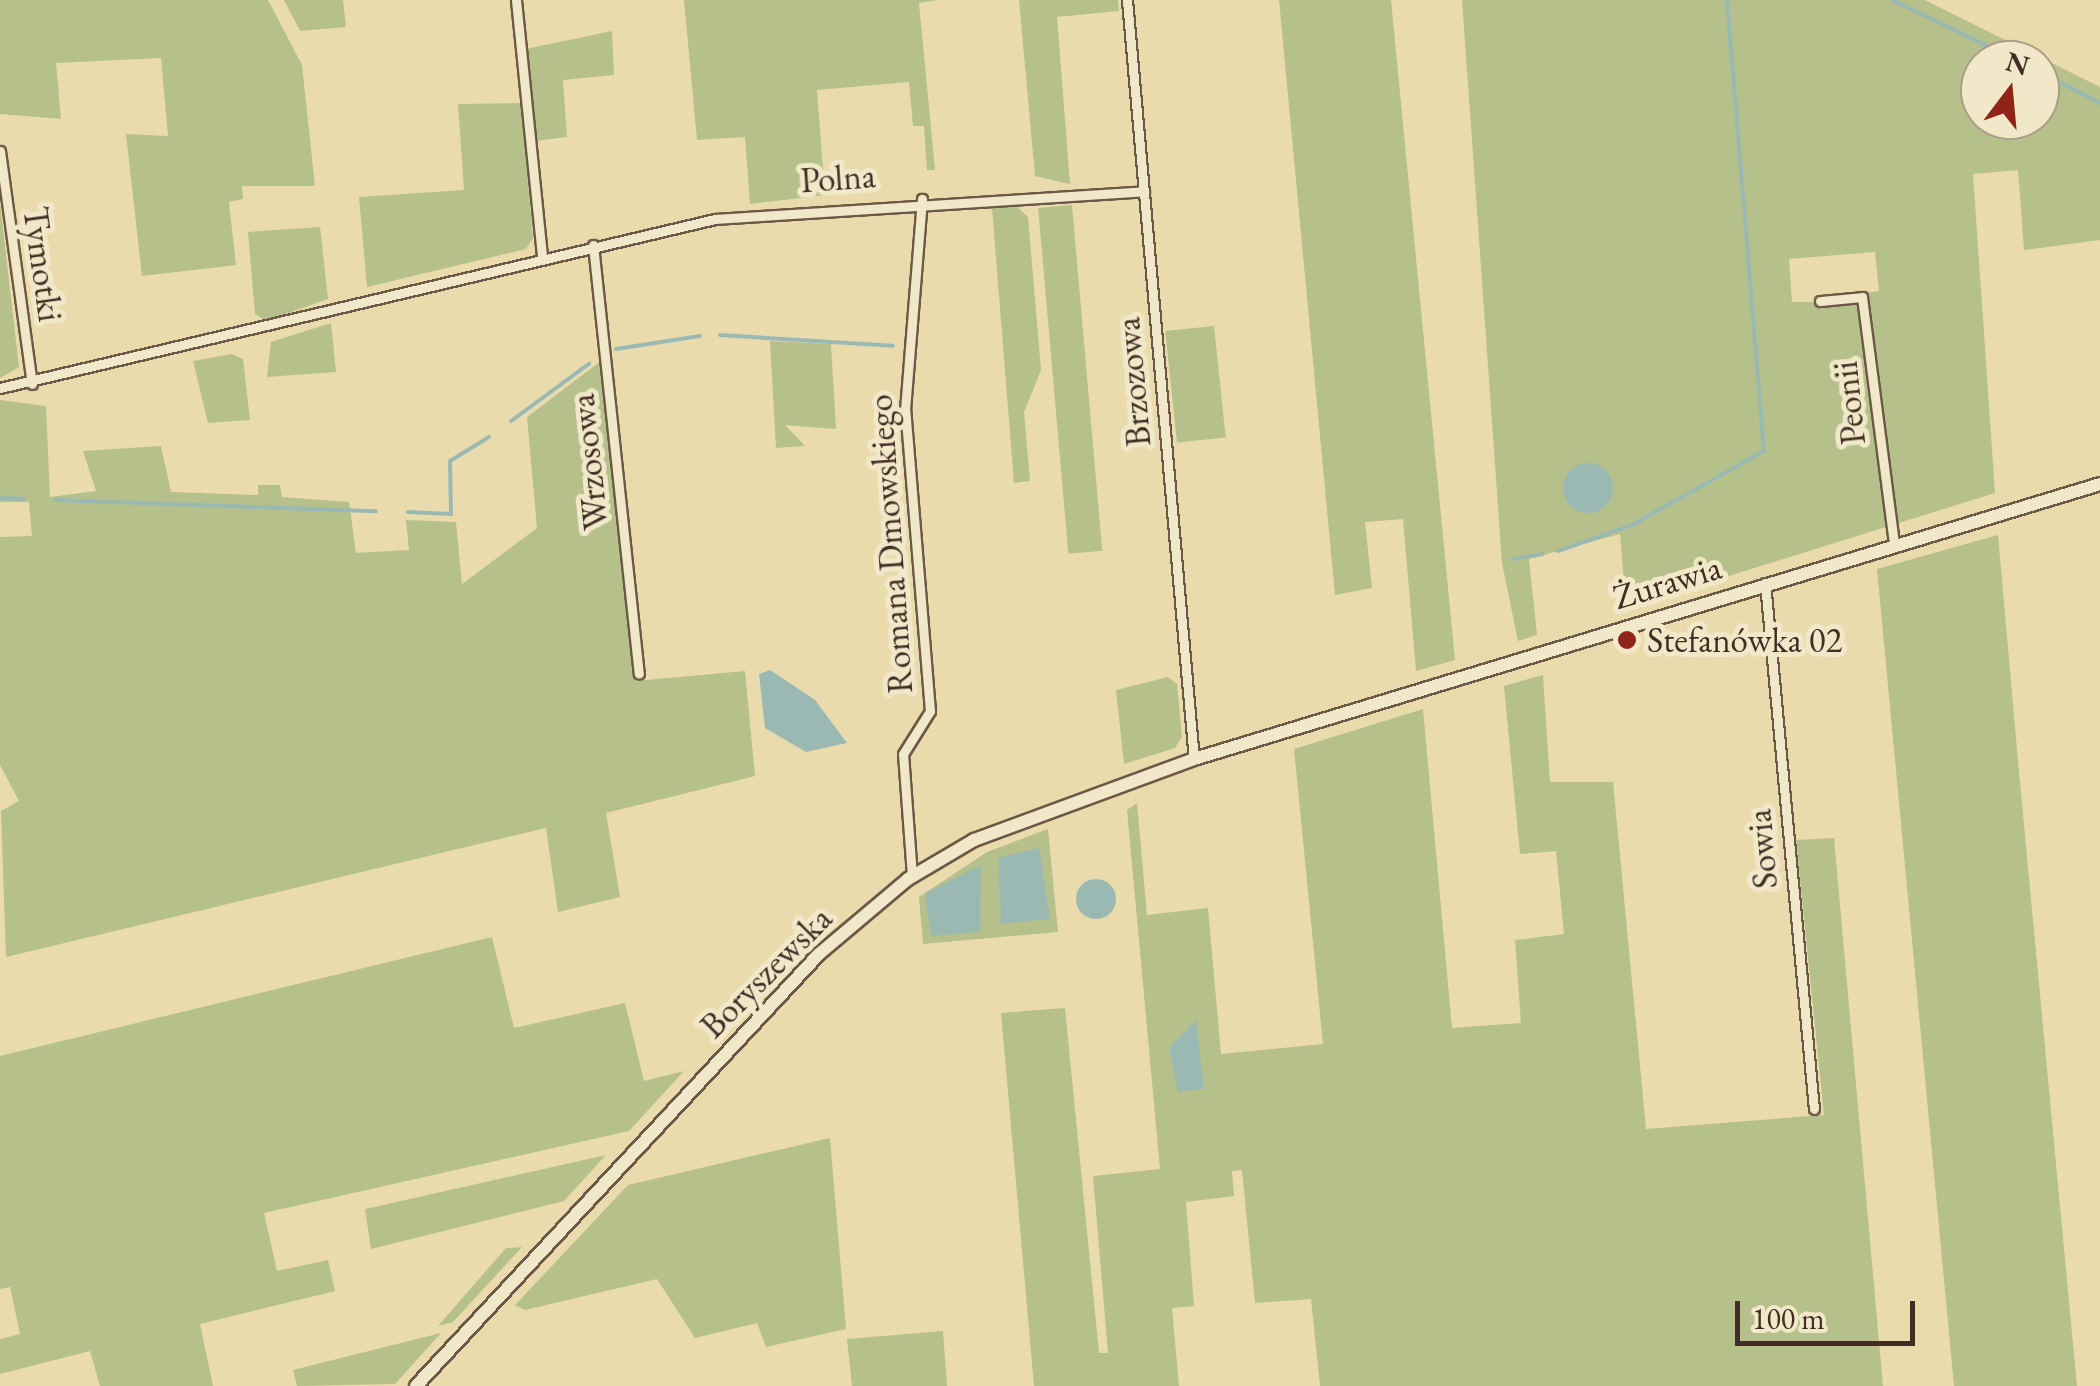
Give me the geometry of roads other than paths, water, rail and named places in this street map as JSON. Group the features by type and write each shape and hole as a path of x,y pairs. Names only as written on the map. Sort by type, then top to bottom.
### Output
{"main road":[{"name":"Żurawia","path":"1254,741 2100,484"},
{"name":"Boryszewska","path":"416,1386 801,972 912,876 1042,809 1254,741"}],"street":[{"path":"516,0 542,258"},
{"name":"Brzozowa","path":"1127,0 1194,759"},
{"name":"Tymotki","path":"0,151 32,384"},
{"name":"Polna","path":"0,388 32,384 593,244 801,207 1144,191"},
{"name":"Romana Dmowskiego","path":"912,876 903,754 930,711 905,410 922,200"},
{"name":"Wrzosowa","path":"593,244 639,674"},
{"name":"Peonii","path":"1820,301 1862,298 1894,544"},
{"name":"Sowia","path":"1765,583 1814,1109"}],"water":[{"path":"1588,463 1606,470 1613,488 1606,506 1588,513 1570,506 1563,488 1570,470"},
{"path":"770,670 815,700 847,743 806,752 765,728 759,674"},
{"path":"1039,848 1050,919 1001,924 998,858"},
{"path":"981,865 980,932 931,936 925,893"},
{"path":"1096,879 1110,885 1116,899 1110,913 1096,919 1082,913 1076,899 1082,885"},
{"path":"1196,1020 1204,1089 1178,1092 1169,1048"}],"waterway":[{"path":"1558,551 1632,525 1764,451 1727,0"},
{"path":"1892,0 1975,40"},
{"path":"2060,82 2100,103"},
{"path":"720,335 893,346"},
{"path":"616,349 700,336"},
{"path":"511,421 589,364"},
{"path":"408,512 451,514 450,461 489,437"},
{"path":"0,498 24,499"},
{"path":"55,500 376,511"},
{"path":"1514,559 1543,554"}],"place":[{"name":"Stefanówka 02","path":"1627,640"}]}
